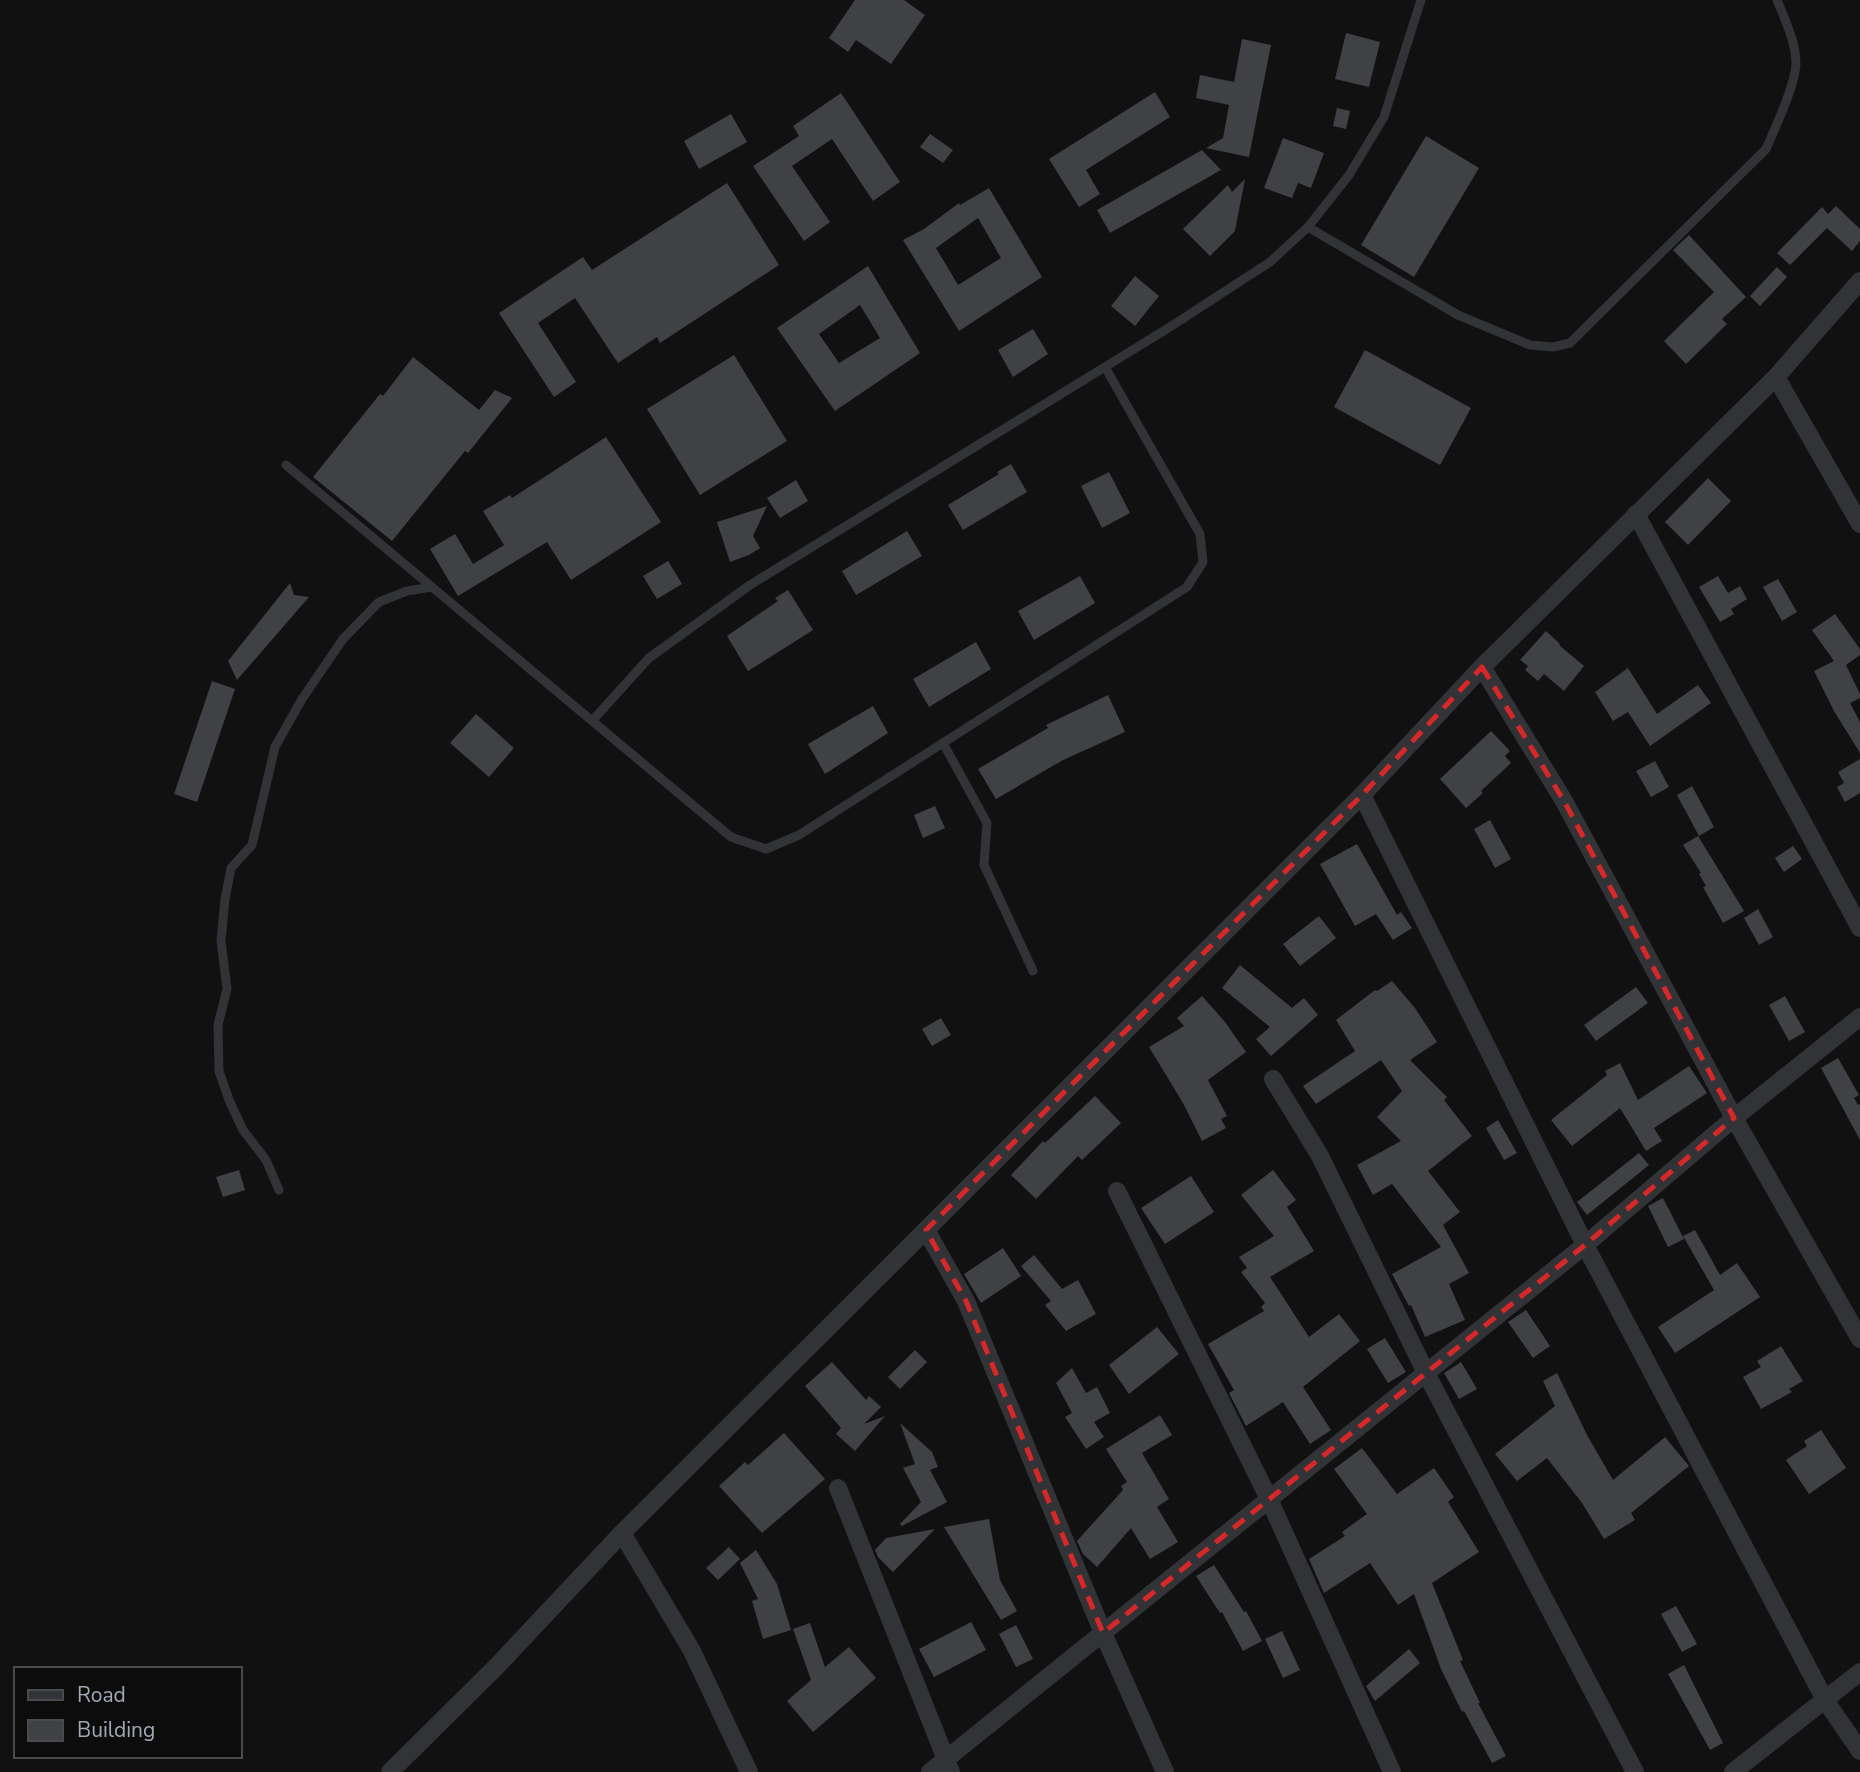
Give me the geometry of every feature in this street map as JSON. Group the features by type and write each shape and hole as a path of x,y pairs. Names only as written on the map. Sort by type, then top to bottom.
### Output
{"street":[{"path":"390,1772 496,1667 622,1533 1362,795 1482,667 1776,377 1860,282"},
{"path":"1776,377 1860,524"},
{"path":"1636,514 1860,928"},
{"path":"1482,667 1564,801 1734,1118 1860,1339"},
{"path":"1362,795 1585,1245 1825,1700 1860,1751"},
{"path":"930,1772 948,1766 1103,1633 1585,1245 1734,1118 1860,1017"},
{"path":"1273,1079 1320,1156 1426,1373 1635,1772"},
{"path":"1118,1191 1269,1499 1392,1772"},
{"path":"926,1230 966,1301 1103,1633 1165,1772"},
{"path":"838,1488 948,1766"},
{"path":"622,1533 692,1651 749,1772"},
{"path":"1733,1772 1860,1672"}],"lane":[{"path":"592,721 649,657 750,585 1105,367 1270,262 1308,227 1349,175 1384,117 1421,0"},
{"path":"1308,227 1458,315 1530,345 1553,347 1570,343 1766,149 1782,112 1796,65 1792,39 1777,0"},
{"path":"286,465 731,837 765,849 799,835 1186,587 1203,562 1199,534 1105,367"},
{"path":"279,1190 266,1160 243,1130 219,1071 218,1025 227,989 221,940 231,868 251,845 275,747 302,699 343,639 379,602 407,591 432,587"},
{"path":"943,743 987,823 984,865 1033,971"}],"highlighted area":[{"path":"1482,667 1564,801 1734,1118 1585,1245 1103,1633 966,1301 926,1230 1362,795"}],"building":[{"path":"855,0 904,0 925,15 891,64 856,40 848,52 829,38"},
{"path":"1346,33 1380,42 1369,87 1335,79"},
{"path":"1242,39 1271,45 1249,157 1206,148 1223,138 1229,105 1196,98 1200,75 1234,82"},
{"path":"1155,92 1170,117 1086,170 1100,194 1079,207 1049,159"},
{"path":"841,93 900,182 873,201 832,139 792,166 830,222 804,241 753,166 799,136 793,126"},
{"path":"1337,108 1350,111 1346,129 1333,126"},
{"path":"731,114 747,142 699,169 684,141"},
{"path":"930,134 953,150 943,163 920,147"},
{"path":"1426,136 1479,168 1414,277 1361,245"},
{"path":"1283,138 1324,153 1311,188 1298,183 1292,198 1264,188"},
{"path":"1202,150 1221,170 1110,233 1097,210"},
{"path":"1245,179 1235,231 1210,256 1183,229 1228,185 1232,192"},
{"path":"727,183 779,265 660,343 657,337 618,363 575,298 538,323 576,382 554,397 499,313 583,257 592,270"},
{"path":"989,188 1042,277 959,331 903,240 924,229 959,203 960,205","holes":["978,218 1001,258 958,285 936,248"]},
{"path":"1836,206 1860,229 1860,241 1852,251 1827,228 1790,265 1777,253 1822,207 1828,214"},
{"path":"1689,235 1746,297 1722,319 1727,324 1686,364 1664,341 1714,292 1673,250"},
{"path":"868,266 920,353 835,411 777,328","holes":["860,305 880,338 839,363 819,334"]},
{"path":"1777,267 1787,277 1760,306 1750,296"},
{"path":"1135,276 1159,296 1135,326 1111,306"},
{"path":"1033,329 1048,354 1013,377 998,350"},
{"path":"1365,350 1471,408 1440,465 1334,407"},
{"path":"734,355 787,441 700,495 647,409"},
{"path":"413,357 479,410 495,390 512,398 392,541 313,477"},
{"path":"606,437 661,522 571,580 547,542 458,596 430,549 455,534 473,564 504,545 483,511 510,495 512,498"},
{"path":"1011,464 1027,492 963,530 948,505"},
{"path":"1109,472 1130,513 1102,528 1081,486"},
{"path":"1708,478 1731,501 1688,545 1665,522"},
{"path":"796,480 808,501 780,518 767,498"},
{"path":"767,506 753,536 760,548 730,562 717,522"},
{"path":"907,531 922,556 856,595 842,571"},
{"path":"668,561 682,584 657,599 643,576"},
{"path":"1080,576 1095,603 1034,640 1018,611"},
{"path":"1718,576 1728,593 1740,586 1747,599 1731,609 1734,614 1720,622 1699,587"},
{"path":"1778,579 1797,612 1782,621 1763,587"},
{"path":"290,583 294,595 309,597 237,680 228,661"},
{"path":"788,590 813,630 748,671 727,636 778,601 775,598"},
{"path":"1835,614 1860,649 1860,655 1846,665 1860,694 1860,698 1850,703 1860,722 1860,753 1834,711 1814,671 1834,661 1812,630"},
{"path":"1546,631 1584,666 1564,691 1544,674 1538,681 1525,670 1528,666 1520,660"},
{"path":"976,642 991,669 929,707 913,679"},
{"path":"1628,668 1657,714 1698,685 1711,703 1650,746 1628,712 1613,721 1595,692"},
{"path":"212,681 235,689 197,802 174,794"},
{"path":"1108,695 1125,732 1063,760 996,799 978,769 1048,728 1046,725"},
{"path":"873,706 888,733 825,774 808,744"},
{"path":"476,714 514,748 489,777 450,743"},
{"path":"1491,731 1510,751 1505,756 1511,763 1466,808 1440,779"},
{"path":"1860,759 1860,793 1845,802 1837,787 1844,783 1838,772"},
{"path":"1655,761 1669,787 1651,797 1636,771"},
{"path":"1692,786 1714,827 1699,836 1677,795"},
{"path":"935,806 945,828 923,838 914,815"},
{"path":"1490,820 1511,859 1495,868 1474,829"},
{"path":"1698,836 1744,911 1723,923 1703,887 1706,886 1699,874 1701,873 1683,845"},
{"path":"1357,844 1397,915 1401,912 1412,928 1393,940 1376,914 1355,926 1320,864"},
{"path":"1793,846 1802,859 1784,872 1775,858"},
{"path":"1758,909 1773,937 1759,945 1744,918"},
{"path":"1319,916 1336,938 1300,966 1283,944"},
{"path":"1240,965 1292,1008 1304,998 1318,1015 1271,1056 1256,1039 1270,1027 1222,988"},
{"path":"1392,981 1415,1008 1437,1042 1410,1060 1447,1097 1444,1100 1472,1136 1428,1171 1460,1212 1443,1225 1469,1273 1449,1284 1465,1320 1425,1337 1411,1305 1409,1306 1392,1274 1441,1247 1392,1184 1373,1195 1357,1165 1401,1141 1377,1117 1402,1091 1381,1060 1316,1104 1303,1086 1355,1051 1336,1020 1375,990"},
{"path":"1636,987 1648,1003 1596,1041 1584,1025"},
{"path":"1202,996 1246,1052 1208,1080 1227,1116 1221,1119 1226,1128 1202,1141 1183,1103 1149,1047 1184,1026 1177,1018"},
{"path":"1785,996 1805,1032 1789,1041 1769,1005"},
{"path":"941,1018 951,1035 932,1046 922,1029"},
{"path":"1838,1058 1859,1095 1854,1098 1858,1105 1860,1104 1860,1140 1821,1068"},
{"path":"1620,1063 1638,1100 1689,1066 1707,1093 1654,1128 1662,1141 1646,1151 1620,1108 1572,1146 1551,1120 1607,1075 1605,1071"},
{"path":"1095,1096 1121,1123 1082,1160 1078,1156 1036,1199 1011,1175 1043,1141 1045,1143"},
{"path":"1498,1120 1517,1153 1504,1160 1486,1128"},
{"path":"1639,1153 1649,1165 1587,1215 1577,1202"},
{"path":"239,1170 245,1190 223,1197 216,1177"},
{"path":"1273,1170 1296,1200 1287,1207 1314,1251 1270,1277 1309,1337 1339,1314 1360,1341 1303,1387 1331,1430 1310,1444 1283,1402 1246,1426 1229,1393 1234,1390 1208,1344 1264,1311 1261,1307 1265,1303 1241,1272 1247,1268 1239,1257 1274,1236 1241,1195"},
{"path":"1191,1176 1214,1212 1165,1244 1141,1208"},
{"path":"1663,1198 1684,1239 1668,1247 1648,1206"},
{"path":"1695,1230 1720,1275 1737,1263 1760,1297 1675,1353 1658,1327 1714,1290 1683,1236"},
{"path":"1003,1248 1021,1276 981,1303 964,1274"},
{"path":"1034,1255 1062,1289 1078,1280 1096,1314 1066,1331 1045,1305 1051,1301 1021,1266"},
{"path":"1526,1310 1550,1346 1533,1358 1508,1322"},
{"path":"1157,1327 1179,1354 1129,1394 1109,1365"},
{"path":"1385,1338 1406,1372 1388,1383 1367,1349"},
{"path":"1781,1346 1803,1381 1789,1389 1792,1392 1761,1409 1743,1377 1761,1367 1757,1361"},
{"path":"915,1350 927,1362 900,1389 888,1377"},
{"path":"832,1362 866,1400 869,1396 881,1407 864,1424 885,1416 855,1451 836,1434 841,1428 805,1386"},
{"path":"1461,1362 1477,1389 1459,1399 1444,1373"},
{"path":"1072,1368 1086,1393 1097,1387 1110,1413 1094,1422 1104,1437 1086,1449 1065,1417 1072,1413 1056,1383"},
{"path":"1557,1373 1587,1435 1613,1480 1665,1437 1689,1466 1631,1513 1635,1520 1604,1539 1582,1503 1547,1458 1517,1481 1495,1454 1555,1406 1543,1381"},
{"path":"1160,1415 1172,1435 1142,1453 1169,1499 1157,1507 1178,1542 1150,1559 1131,1528 1097,1567 1083,1554 1077,1541 1123,1490 1121,1486 1127,1482 1106,1449"},
{"path":"900,1423 932,1452 938,1467 930,1470 947,1502 902,1526 900,1524 921,1502 903,1468 915,1464"},
{"path":"1821,1430 1846,1468 1809,1494 1786,1460 1807,1446 1804,1441"},
{"path":"784,1433 825,1479 762,1533 719,1486 745,1462 748,1465"},
{"path":"1362,1448 1397,1494 1434,1468 1454,1497 1448,1502 1479,1552 1432,1583 1463,1660 1460,1661 1478,1703 1506,1756 1492,1763 1441,1669 1414,1594 1398,1605 1370,1563 1324,1593 1309,1559 1345,1536 1342,1532 1367,1514 1334,1469"},
{"path":"989,1519 1000,1580 1017,1611 1001,1620 944,1527"},
{"path":"935,1529 893,1572 878,1557 875,1550 886,1538"},
{"path":"729,1547 740,1559 718,1580 706,1568"},
{"path":"756,1550 777,1584 791,1630 763,1639 752,1601 758,1599 740,1563"},
{"path":"1214,1565 1244,1612 1246,1611 1262,1641 1243,1651 1222,1612 1220,1613 1196,1576"},
{"path":"1676,1606 1697,1644 1682,1652 1661,1614"},
{"path":"971,1622 986,1650 934,1677 919,1649"},
{"path":"810,1623 825,1667 849,1647 876,1678 813,1732 787,1701 811,1680 793,1629"},
{"path":"1016,1625 1033,1659 1016,1667 999,1634"},
{"path":"1282,1631 1300,1670 1283,1678 1265,1639"},
{"path":"1409,1649 1420,1663 1375,1701 1366,1686"},
{"path":"1684,1665 1723,1743 1710,1750 1668,1674"}]}
